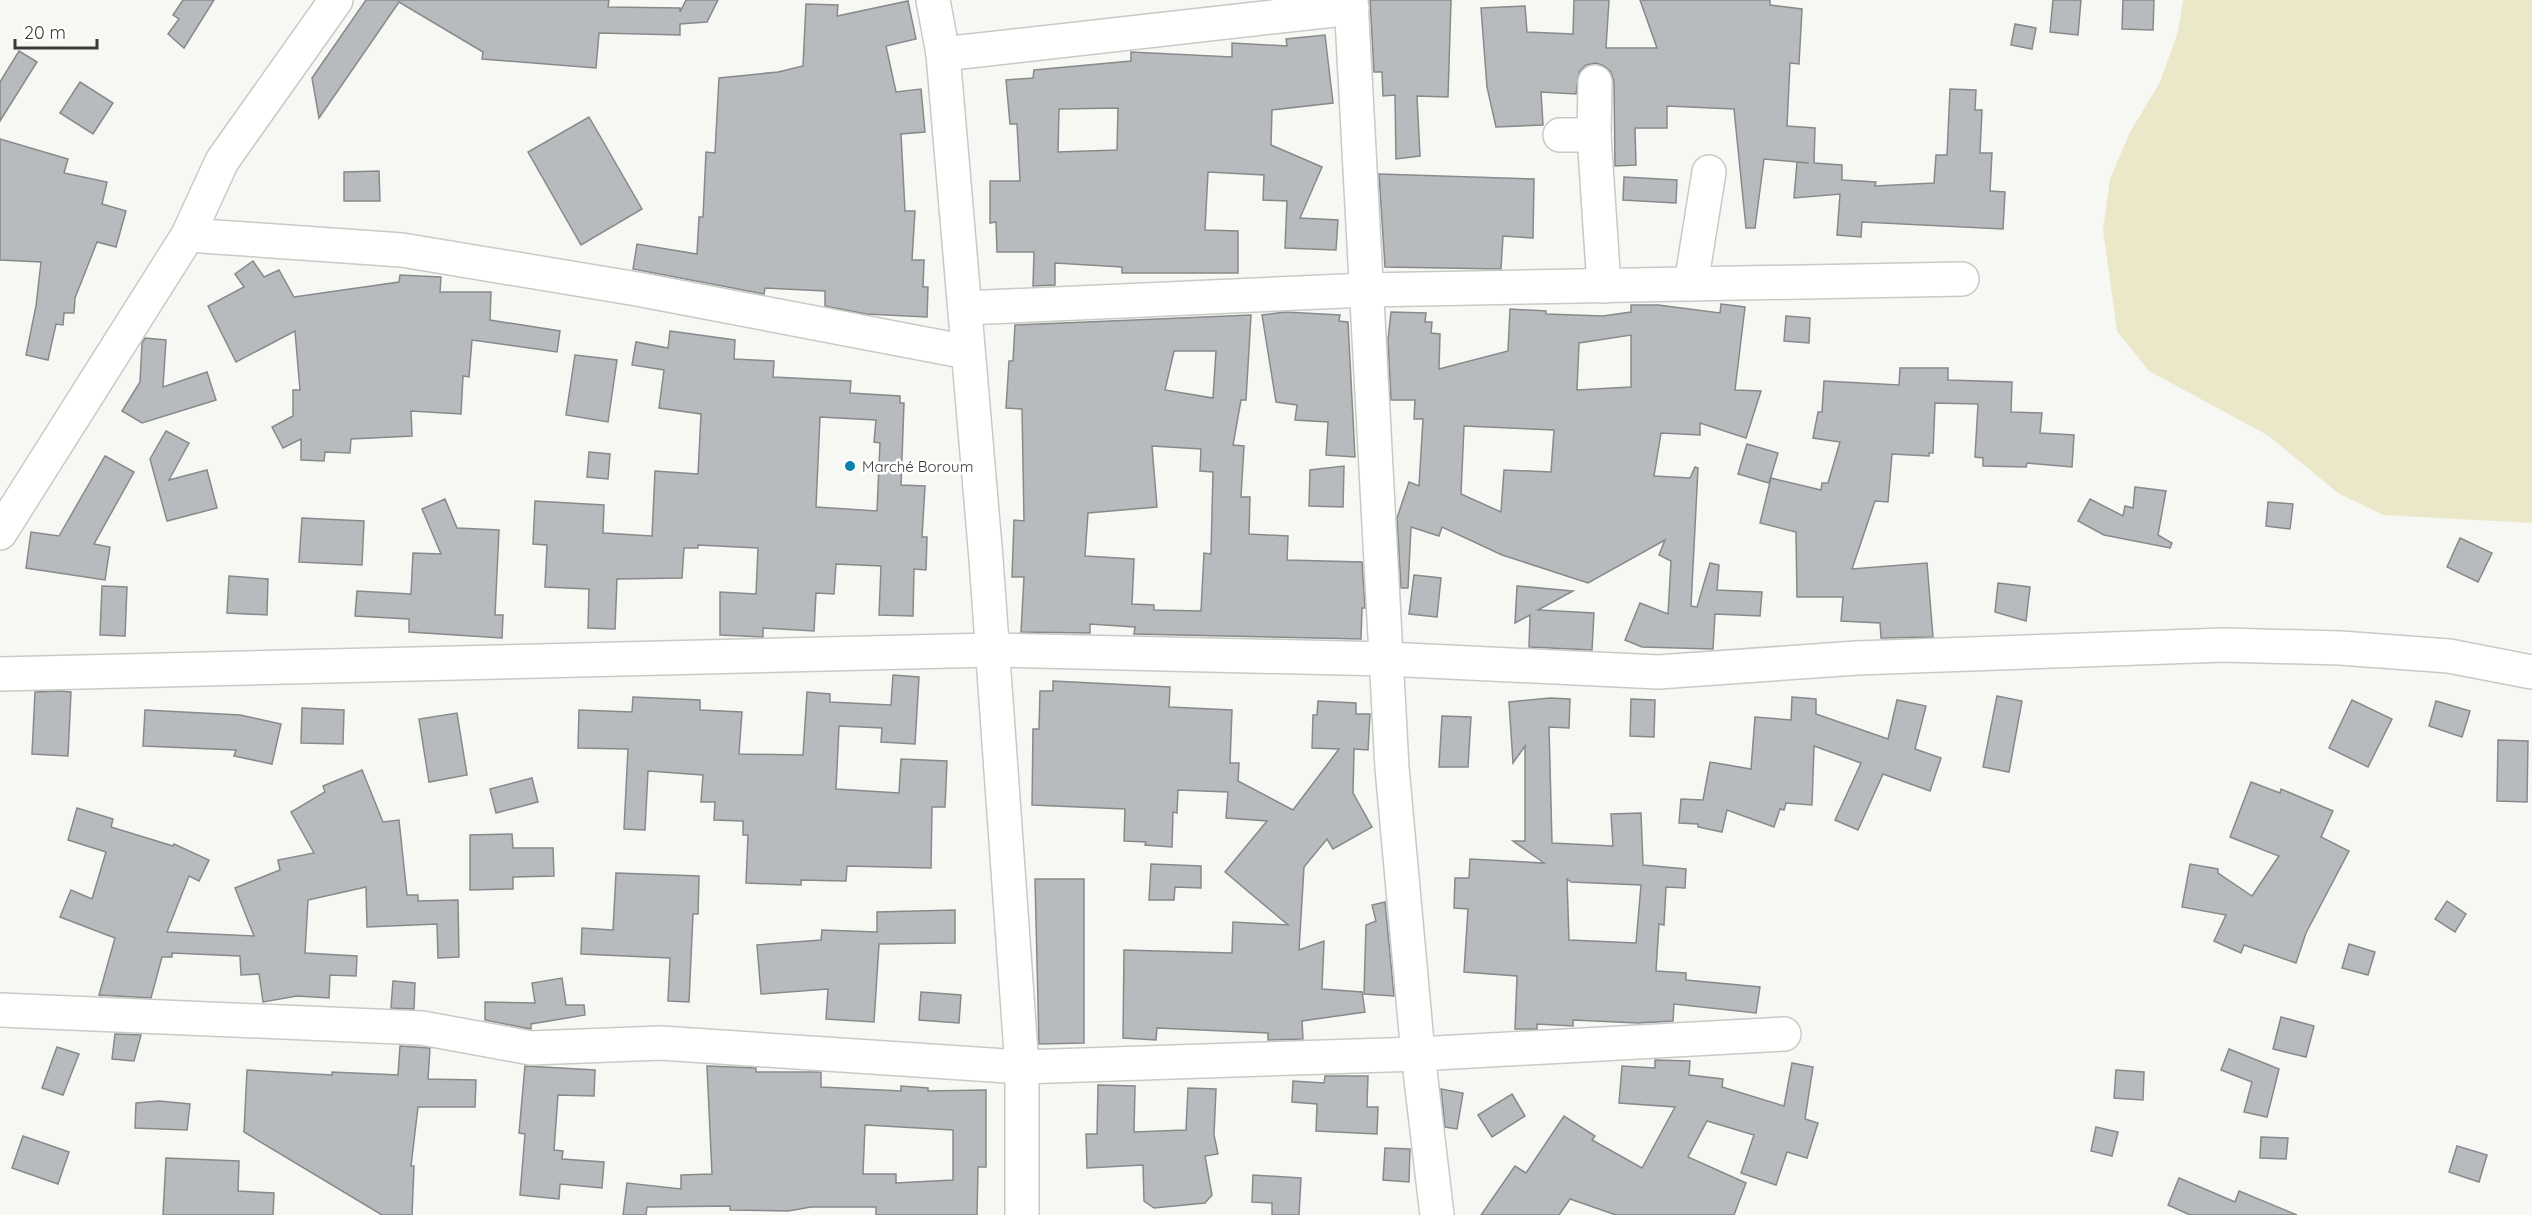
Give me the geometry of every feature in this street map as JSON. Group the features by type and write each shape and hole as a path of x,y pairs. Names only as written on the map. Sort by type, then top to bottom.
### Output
{"street":[{"path":"0,532 188,235 222,160 336,0"},
{"path":"933,0 943,54 992,650 1022,1067 1022,1215"},
{"path":"943,54 1351,4 1392,768 1418,1054 1437,1215"},
{"path":"1595,82 1594,135 1604,286"},
{"path":"1560,135 1594,135"},
{"path":"1691,284 1709,172"},
{"path":"188,235 402,250 637,289 968,352"},
{"path":"965,308 1366,290 1962,279"},
{"path":"0,674 992,650 1386,659 1658,672 1869,658 2224,645 2340,648 2449,656 2532,672"},
{"path":"0,1010 422,1028 531,1048 661,1043 1022,1067 1418,1054 1784,1034"}],"shaded area":[{"path":"2183,0 2532,0 2532,523 2383,515 2338,493 2269,436 2149,371 2117,331 2103,230 2110,179 2130,132 2159,84 2178,32"}],"building":[{"path":"183,0 214,0 184,48 168,34 179,19 173,15"},
{"path":"366,0 609,0 608,7 680,8 680,12 686,0 718,0 707,22 680,24 680,35 599,33 596,68 482,59 483,52 399,2 319,118 312,78"},
{"path":"1370,0 1451,0 1448,97 1417,96 1420,156 1396,159 1395,95 1383,96 1382,72 1374,72"},
{"path":"1574,0 1609,0 1606,48 1657,48 1640,0 1770,0 1770,5 1802,9 1799,64 1790,63 1787,126 1815,128 1814,163 1842,165 1842,180 1876,182 1875,186 1934,183 1936,155 1947,155 1950,89 1976,90 1975,110 1982,110 1980,153 1992,153 1990,191 2005,192 2003,229 1862,222 1861,237 1837,235 1840,194 1794,198 1797,162 1809,163 1764,159 1755,228 1746,228 1734,109 1667,106 1667,128 1635,128 1636,165 1615,166 1614,82 1611,72 1596,63 1586,65 1579,72 1576,94 1541,92 1543,125 1496,127 1487,87 1481,8 1525,6 1527,32 1573,34"},
{"path":"2053,0 2081,0 2078,35 2050,32"},
{"path":"2123,0 2154,0 2153,30 2122,29"},
{"path":"908,1 916,39 886,46 896,92 921,89 925,132 901,134 905,211 915,211 912,260 924,260 923,287 928,287 927,317 866,314 825,306 825,291 765,288 764,294 633,269 637,244 697,254 699,217 703,217 706,152 715,153 719,78 778,72 803,66 806,4 838,5 837,16"},
{"path":"2015,24 2036,28 2032,49 2011,45"},
{"path":"1325,35 1333,103 1272,110 1271,145 1322,167 1300,218 1338,220 1336,250 1285,248 1287,201 1263,200 1264,175 1208,172 1205,230 1238,231 1238,273 1122,273 1122,267 1055,263 1055,285 1033,286 1034,252 997,252 996,222 990,223 990,181 1020,181 1017,124 1010,124 1006,80 1033,78 1034,70 1131,61 1131,52 1232,57 1232,43 1287,46 1286,39","holes":["1118,108 1117,150 1058,152 1059,109"]},
{"path":"19,51 37,62 0,121 0,82"},
{"path":"80,82 113,103 93,134 60,113"},
{"path":"589,117 642,209 581,245 528,152"},
{"path":"0,139 68,159 64,173 107,182 102,204 126,211 116,247 97,242 75,298 74,313 64,313 63,325 56,324 48,360 26,355 36,306 41,262 0,260"},
{"path":"379,171 380,201 344,201 344,172"},
{"path":"1379,174 1534,179 1533,238 1503,236 1501,269 1385,267"},
{"path":"1624,177 1677,180 1676,203 1623,200"},
{"path":"253,261 264,277 279,270 294,297 399,282 400,275 441,277 440,292 491,292 490,320 560,331 557,352 472,340 469,377 463,376 461,414 411,411 412,436 351,439 350,453 325,452 324,461 301,460 301,439 283,448 272,427 293,416 293,390 300,390 295,331 236,362 208,306 244,287 235,274"},
{"path":"1721,304 1745,307 1735,390 1761,391 1746,438 1700,423 1700,435 1661,433 1654,476 1690,478 1695,467 1698,468 1691,606 1697,607 1710,563 1719,565 1717,590 1762,592 1760,616 1715,614 1713,649 1642,647 1625,640 1640,603 1668,614 1671,561 1659,555 1665,540 1588,583 1502,555 1442,527 1439,536 1411,527 1408,588 1401,588 1397,518 1409,482 1419,486 1423,419 1414,419 1415,400 1391,400 1388,340 1391,312 1426,313 1425,322 1432,322 1431,333 1440,334 1439,369 1508,351 1510,309 1546,311 1546,314 1603,316 1631,312 1631,305 1658,305 1720,313","holes":["1631,335 1631,387 1577,390 1579,343","1464,426 1554,430 1551,472 1504,470 1501,512 1461,494"]},
{"path":"1285,312 1340,315 1339,321 1348,322 1355,457 1326,455 1328,422 1295,420 1297,405 1276,402 1262,315"},
{"path":"1251,315 1246,400 1241,400 1233,445 1244,446 1241,497 1250,497 1249,534 1288,536 1287,560 1362,562 1365,608 1362,608 1361,639 1134,634 1135,627 1090,624 1090,633 1021,632 1024,577 1012,577 1014,520 1024,521 1022,409 1006,408 1009,361 1013,361 1015,325","holes":["1174,351 1216,351 1213,398 1165,390","1152,446 1201,449 1200,471 1213,472 1211,554 1204,553 1201,611 1154,610 1154,605 1132,604 1134,559 1085,556 1088,513 1157,507"]},
{"path":"1786,316 1810,318 1809,343 1784,341"},
{"path":"670,331 735,340 734,359 774,361 773,377 851,381 850,393 900,396 900,403 904,403 901,485 925,486 922,537 927,537 926,570 914,569 913,616 879,615 881,566 836,564 834,594 816,593 814,631 763,628 763,637 720,635 720,592 756,594 758,548 698,545 698,548 684,548 682,578 617,579 615,629 588,628 589,589 545,587 547,545 533,544 535,501 604,505 603,533 652,536 655,471 698,474 701,414 659,408 664,370 632,365 636,342 668,348","holes":["820,417 876,420 874,442 880,443 877,511 816,507"]},
{"path":"145,338 166,340 163,387 207,372 216,400 142,423 122,411 140,382 142,343"},
{"path":"575,355 617,360 608,422 566,415"},
{"path":"1900,368 1948,368 1948,380 2012,382 2011,412 2042,413 2040,433 2074,435 2072,467 2027,463 2026,467 1983,466 1983,458 1975,457 1978,404 1935,403 1933,453 1929,453 1929,456 1892,454 1888,502 1875,501 1852,569 1927,563 1933,637 1881,638 1880,623 1841,621 1843,597 1797,597 1796,532 1760,523 1771,478 1821,490 1822,483 1828,483 1840,442 1813,438 1818,412 1822,412 1824,381 1899,385"},
{"path":"166,431 189,443 169,480 207,470 217,508 167,521 150,459"},
{"path":"1747,444 1778,453 1769,483 1738,474"},
{"path":"589,452 610,454 608,479 587,477"},
{"path":"105,456 134,472 94,544 110,547 105,580 26,568 31,532 59,536"},
{"path":"1344,466 1343,507 1309,506 1310,470"},
{"path":"2135,487 2166,491 2158,535 2172,543 2170,548 2104,535 2078,521 2090,499 2123,516 2125,506 2133,508"},
{"path":"445,499 457,528 499,530 495,615 503,615 502,638 409,632 409,619 355,616 357,591 411,594 413,553 441,554 422,509"},
{"path":"2268,502 2293,504 2290,529 2266,526"},
{"path":"302,518 364,521 362,565 299,562"},
{"path":"2460,538 2492,553 2478,582 2447,567"},
{"path":"1414,575 1441,578 1437,617 1409,614"},
{"path":"229,576 268,579 267,615 227,613"},
{"path":"1998,583 2030,587 2026,621 1995,612"},
{"path":"102,586 127,587 125,636 100,635"},
{"path":"1517,586 1573,591 1538,610 1594,613 1592,650 1529,647 1530,615 1515,623"},
{"path":"893,675 919,677 915,744 881,742 882,728 839,726 836,789 899,793 901,759 947,761 945,807 932,807 931,868 847,866 846,881 801,880 801,885 746,883 748,835 743,835 743,821 714,820 715,802 701,802 703,775 648,771 645,830 624,829 628,749 578,748 579,710 632,712 633,697 700,700 700,710 742,712 739,754 803,755 807,692 830,694 830,702 891,705"},
{"path":"1053,681 1170,687 1169,707 1232,710 1230,763 1239,763 1238,781 1293,810 1339,749 1312,748 1313,715 1317,715 1318,701 1356,703 1356,714 1370,714 1368,750 1354,749 1353,793 1372,827 1333,849 1327,839 1304,867 1299,950 1324,941 1322,989 1362,992 1365,1012 1302,1021 1303,1039 1268,1040 1268,1033 1157,1028 1156,1040 1123,1038 1124,950 1232,953 1233,922 1288,925 1225,872 1267,821 1226,818 1228,792 1178,790 1177,813 1173,812 1172,847 1124,841 1125,809 1032,805 1033,729 1039,729 1040,691 1053,691"},
{"path":"35,692 71,692 68,756 32,754"},
{"path":"1997,696 2022,701 2009,772 1983,767"},
{"path":"1792,697 1816,699 1816,714 1888,739 1897,700 1926,706 1915,749 1941,758 1930,791 1883,774 1858,830 1835,820 1861,763 1814,746 1812,805 1786,803 1784,810 1780,809 1774,827 1727,810 1722,832 1698,827 1698,824 1679,823 1681,799 1703,800 1710,762 1751,769 1755,717 1791,720"},
{"path":"1550,698 1570,699 1569,728 1549,727 1552,843 1613,846 1611,814 1641,813 1643,865 1686,869 1685,888 1666,887 1664,925 1659,924 1656,971 1686,973 1686,980 1760,987 1756,1013 1674,1004 1673,1021 1638,1023 1573,1020 1573,1026 1537,1024 1537,1029 1515,1029 1517,976 1464,972 1468,909 1454,908 1455,878 1469,878 1470,859 1544,863 1513,841 1525,841 1525,746 1513,763 1509,702","holes":["1567,879 1571,882 1641,885 1636,943 1569,940"]},
{"path":"1631,699 1655,700 1654,737 1630,736"},
{"path":"2352,700 2392,719 2368,767 2329,748"},
{"path":"2436,701 2470,711 2462,737 2429,726"},
{"path":"302,708 344,710 343,744 301,743"},
{"path":"145,710 240,715 281,724 272,764 234,756 236,750 143,746"},
{"path":"457,713 467,775 429,782 419,719"},
{"path":"1442,716 1471,717 1468,767 1439,767"},
{"path":"2498,740 2528,741 2527,802 2497,801"},
{"path":"362,770 383,822 399,820 407,895 418,895 418,901 458,900 459,957 438,958 437,924 367,927 366,887 308,900 305,953 357,956 356,976 330,975 329,998 297,996 263,1002 259,974 241,975 240,956 172,953 172,957 162,957 151,998 99,995 115,938 60,917 71,890 92,899 106,852 68,840 77,808 113,819 111,827 173,846 174,844 209,860 199,881 189,876 167,932 254,936 235,888 280,870 278,860 314,853 291,812 325,792 323,786"},
{"path":"532,778 538,802 496,813 490,789"},
{"path":"2251,782 2280,793 2281,789 2333,811 2321,837 2349,851 2306,933 2296,963 2244,945 2241,953 2214,941 2226,915 2182,907 2190,864 2218,869 2218,873 2252,896 2279,856 2230,837"},
{"path":"512,834 513,848 553,848 554,876 513,877 513,889 470,890 470,835"},
{"path":"1151,864 1201,866 1201,888 1175,887 1174,900 1149,900"},
{"path":"616,873 699,876 698,914 693,914 689,1002 668,1001 670,958 581,954 582,928 613,930"},
{"path":"1035,879 1084,879 1084,1043 1039,1044"},
{"path":"2447,901 2466,914 2455,932 2435,919"},
{"path":"1385,902 1394,996 1364,994 1366,925 1376,921 1372,905"},
{"path":"955,910 955,943 879,944 874,1022 826,1019 828,989 761,994 757,945 821,940 822,930 877,932 877,912"},
{"path":"2349,944 2375,952 2368,975 2342,968"},
{"path":"562,978 566,1005 584,1005 585,1015 531,1024 531,1029 485,1020 485,1002 535,1003 532,983"},
{"path":"393,981 415,983 414,1009 391,1008"},
{"path":"921,992 961,995 959,1023 919,1020"},
{"path":"2281,1017 2314,1026 2306,1057 2273,1049"},
{"path":"115,1034 141,1035 134,1061 112,1059"},
{"path":"400,1046 430,1048 428,1079 476,1080 475,1107 418,1107 411,1166 414,1166 412,1215 382,1215 244,1132 247,1070 332,1075 332,1072 398,1075"},
{"path":"57,1047 79,1054 63,1095 42,1088"},
{"path":"2229,1049 2279,1069 2267,1117 2244,1112 2252,1082 2221,1070"},
{"path":"1655,1060 1690,1061 1689,1075 1723,1079 1722,1087 1784,1106 1792,1063 1813,1067 1805,1119 1818,1123 1807,1158 1787,1152 1776,1185 1741,1173 1754,1135 1707,1121 1688,1157 1746,1183 1734,1215 1616,1215 1570,1199 1559,1215 1481,1215 1515,1166 1526,1173 1564,1116 1595,1136 1592,1140 1642,1168 1675,1107 1619,1103 1622,1066 1655,1068"},
{"path":"525,1066 595,1070 594,1096 558,1095 554,1150 563,1151 562,1159 604,1162 602,1188 560,1184 559,1199 520,1195 525,1134 519,1133"},
{"path":"707,1066 756,1068 756,1072 821,1072 821,1087 901,1091 901,1086 928,1088 928,1091 986,1090 986,1167 978,1167 977,1215 876,1215 876,1207 811,1207 788,1211 730,1210 730,1206 647,1207 646,1215 623,1215 627,1183 681,1189 681,1175 712,1174","holes":["865,1125 953,1130 953,1180 896,1183 896,1174 863,1174"]},
{"path":"2116,1070 2144,1072 2143,1100 2114,1098"},
{"path":"1325,1076 1368,1076 1367,1107 1378,1107 1377,1134 1316,1131 1317,1104 1292,1102 1293,1081 1324,1083"},
{"path":"1098,1085 1135,1086 1134,1132 1186,1130 1188,1088 1216,1089 1214,1135 1218,1154 1205,1156 1212,1195 1205,1203 1154,1208 1144,1201 1143,1165 1087,1168 1086,1134 1097,1134"},
{"path":"1441,1089 1463,1093 1457,1129 1445,1127"},
{"path":"1512,1094 1525,1116 1492,1137 1478,1115"},
{"path":"159,1101 190,1104 187,1130 135,1128 136,1103"},
{"path":"2096,1127 2118,1132 2112,1156 2091,1151"},
{"path":"23,1136 69,1152 58,1184 12,1168"},
{"path":"2261,1137 2288,1138 2286,1159 2260,1158"},
{"path":"2457,1146 2487,1155 2479,1182 2449,1172"},
{"path":"1385,1148 1410,1149 1409,1182 1383,1180"},
{"path":"166,1158 239,1161 238,1191 274,1193 273,1215 163,1215"},
{"path":"1253,1175 1301,1178 1299,1215 1272,1215 1272,1203 1252,1202"},
{"path":"2179,1178 2235,1202 2239,1191 2297,1215 2190,1215 2168,1205"}],"place":[{"name":"Marché Boroum","path":"850,466"}]}
